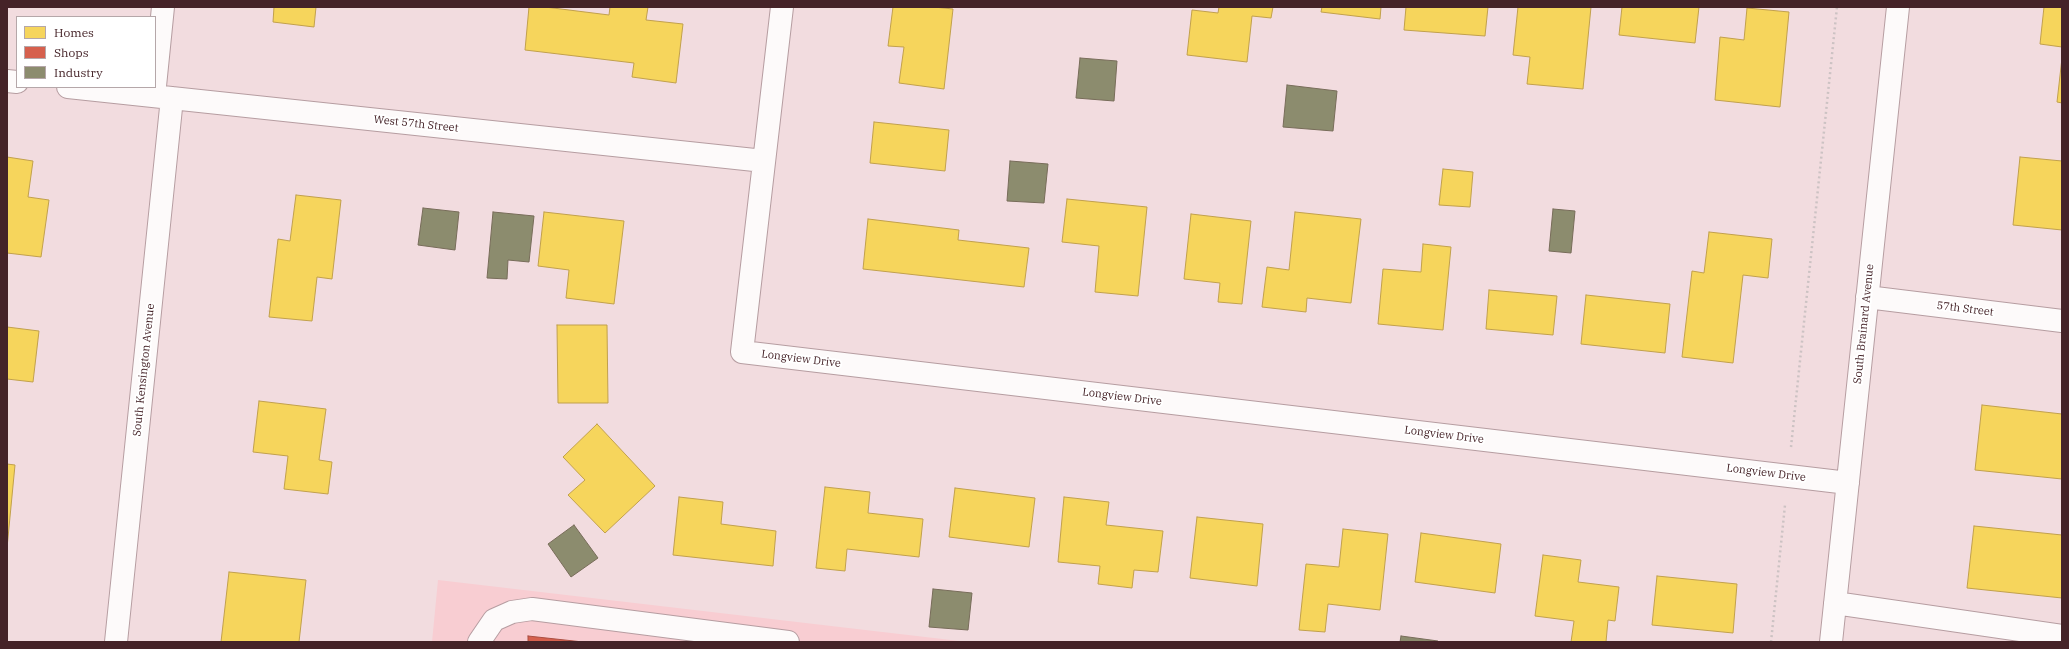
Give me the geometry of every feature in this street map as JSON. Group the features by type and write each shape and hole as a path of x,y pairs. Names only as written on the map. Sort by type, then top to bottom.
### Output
{"street":[{"name":"South Kensington Avenue","path":"116,642 163,97 163,7"},
{"name":"Longview Drive","path":"782,7 742,352 1848,483"},
{"name":"South Brainard Avenue","path":"1831,642 1898,7"},
{"name":"West 57th Street","path":"78,88 764,161"},
{"name":"57th Street","path":"1867,297 2062,320"},
{"path":"1835,603 2062,636"},
{"path":"479,642 494,620 512,612 532,609 788,642"}],"path":[{"path":"1771,642 1837,7"}],"shaded area":[{"path":"438,580 968,642 432,642"}],"building: Homes":[{"path":"274,7 316,7 314,27 273,22"},
{"path":"529,7 545,7 609,15 610,7 648,7 646,20 683,24 676,83 632,77 634,63 525,50"},
{"path":"893,7 934,7 953,9 944,89 899,83 904,47 888,46"},
{"path":"1219,7 1273,7 1271,18 1252,16 1247,62 1187,55 1192,10 1218,13"},
{"path":"1322,7 1381,7 1380,19 1321,12"},
{"path":"1406,7 1488,7 1485,36 1404,30"},
{"path":"1518,7 1591,7 1583,89 1527,84 1530,57 1513,55"},
{"path":"1622,7 1699,7 1695,43 1619,35"},
{"path":"2044,7 2062,7 2062,47 2040,44"},
{"path":"1747,8 1789,12 1780,107 1715,100 1720,37 1744,40"},
{"path":"2062,58 2062,103 2057,102"},
{"path":"874,122 949,130 945,171 870,163"},
{"path":"7,157 33,161 28,197 49,200 41,257 7,253"},
{"path":"2020,157 2062,161 2062,230 2013,225"},
{"path":"1443,169 1473,172 1470,207 1439,205"},
{"path":"296,195 341,200 332,279 317,277 312,321 269,317 278,239 290,241"},
{"path":"1067,199 1147,207 1138,296 1095,292 1099,246 1062,242"},
{"path":"544,212 624,221 614,304 566,298 569,270 538,266"},
{"path":"1295,212 1361,219 1351,303 1307,298 1306,312 1262,307 1267,267 1289,270"},
{"path":"1191,214 1251,221 1242,304 1218,302 1220,283 1184,279"},
{"path":"868,219 959,230 958,240 1029,248 1024,287 863,269"},
{"path":"1709,232 1772,239 1768,278 1743,275 1733,363 1682,357 1692,271 1704,273"},
{"path":"1423,244 1451,247 1443,330 1378,324 1383,269 1421,272"},
{"path":"1489,290 1557,296 1553,335 1486,329"},
{"path":"1586,295 1670,304 1665,353 1581,344"},
{"path":"557,325 607,325 608,403 558,403"},
{"path":"7,327 39,331 33,382 7,379"},
{"path":"259,401 326,409 319,460 332,462 328,494 284,489 288,456 253,452"},
{"path":"1982,405 2062,414 2062,479 1975,470"},
{"path":"597,424 655,486 605,533 568,495 585,480 563,457"},
{"path":"7,464 15,465 7,548"},
{"path":"825,487 870,492 868,513 923,519 919,557 847,549 845,571 816,568"},
{"path":"955,488 1035,498 1029,547 949,537"},
{"path":"679,497 723,502 721,524 776,531 773,566 673,555"},
{"path":"1064,497 1109,502 1106,525 1163,531 1158,572 1134,570 1132,588 1098,584 1100,566 1058,562"},
{"path":"1197,517 1263,524 1257,586 1190,578"},
{"path":"1974,526 2062,535 2062,598 1967,588"},
{"path":"1343,529 1388,534 1380,610 1328,604 1325,632 1299,630 1306,564 1339,567"},
{"path":"1421,533 1501,544 1495,593 1415,582"},
{"path":"1543,555 1581,560 1578,582 1619,587 1615,621 1608,620 1606,642 1571,642 1574,621 1535,616"},
{"path":"229,572 306,580 299,642 221,642"},
{"path":"1657,576 1737,584 1733,633 1652,625"}],"building: Shops":[{"path":"528,636 583,642 528,642"}],"building: Industry":[{"path":"1080,58 1117,61 1114,101 1076,98"},
{"path":"1287,85 1337,91 1333,131 1283,127"},
{"path":"1010,161 1048,164 1044,203 1007,201"},
{"path":"423,208 459,212 455,250 418,245"},
{"path":"1553,209 1575,211 1571,253 1549,251"},
{"path":"493,212 534,216 529,262 508,260 507,279 487,278"},
{"path":"574,525 598,558 571,577 548,544"},
{"path":"933,589 972,593 968,630 929,627"},
{"path":"1401,636 1438,641 1438,642 1400,642"}]}
